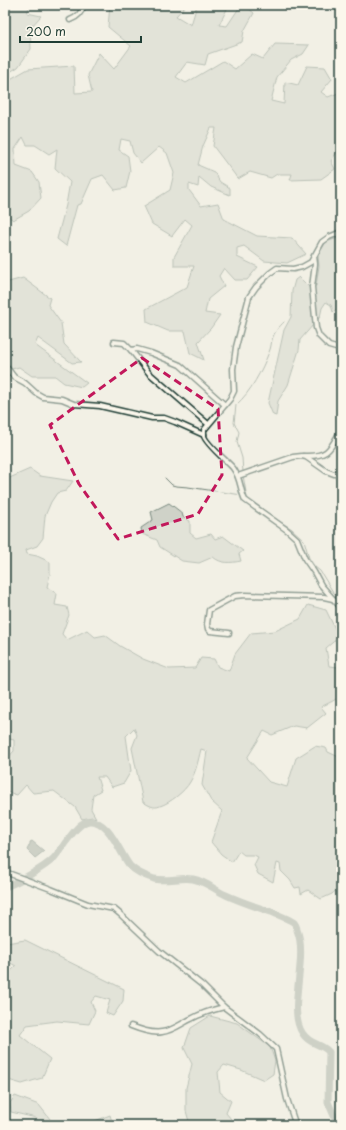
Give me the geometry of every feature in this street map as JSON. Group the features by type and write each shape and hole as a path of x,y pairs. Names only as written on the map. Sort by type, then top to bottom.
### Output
{"street":[{"path":"70,20 76,18 82,13 84,5"},
{"path":"341,232 322,242 311,262 293,269 278,268 256,287 249,297 236,347 233,369 234,391 230,399 204,430 204,435 207,441 234,469 240,480 243,495 246,500 297,539 305,559 321,585 341,608"},
{"path":"314,256 315,264 312,287 316,328 319,336 329,346 336,348 341,347"},
{"path":"114,342 124,343 149,373 208,424"},
{"path":"131,350 137,349 151,353 180,365 225,405"},
{"path":"8,369 14,376 43,397 62,399 74,404 100,406 152,418 164,418 204,435"},
{"path":"238,476 294,457 312,457 323,454 330,449 341,430"},
{"path":"302,456 326,471 334,474 341,474"},
{"path":"229,633 210,631 208,629 207,624 209,610 235,596 245,594 324,596 334,599"},
{"path":"5,872 88,904 114,909 159,951 202,986 224,1007 260,1034 276,1049 287,1099 297,1125"},
{"path":"132,1026 144,1031 162,1032 173,1029 211,1010 224,1007"}],"highlighted area":[{"path":"142,358 218,409 222,475 198,514 118,539 79,484 50,425"}],"shaded area":[{"path":"5,5 30,5 27,13 41,16 30,28 31,49 18,67 5,75"},
{"path":"110,5 186,5 176,16 191,25 197,5 218,5 227,9 219,25 227,26 241,5 244,5 254,13 244,31 242,42 208,54 205,65 187,62 176,77 186,83 223,61 235,69 252,54 263,59 275,44 309,45 303,54 291,60 277,77 271,101 284,104 285,82 298,85 307,66 325,67 332,79 321,92 328,97 341,92 341,146 331,161 335,169 321,179 290,180 292,174 277,174 271,178 250,172 238,179 213,146 216,128 211,128 203,146 198,165 214,172 220,182 230,188 230,195 211,187 199,177 198,187 189,184 189,190 201,206 218,203 224,219 257,236 292,238 306,254 287,263 264,261 244,246 237,248 237,257 258,267 247,280 235,280 224,268 219,276 224,286 208,299 205,313 220,315 211,328 198,342 204,360 190,353 185,331 168,331 147,322 146,309 187,287 194,266 174,266 174,257 192,225 185,219 172,236 152,224 144,206 170,190 174,173 167,153 159,147 141,163 133,153 130,141 121,139 119,150 128,156 130,171 126,188 115,190 103,175 92,179 81,204 77,205 66,246 57,239 66,205 70,182 55,168 57,149 49,154 35,145 27,145 23,137 15,149 16,166 32,172 39,182 41,198 29,211 13,220 5,213 5,82 28,69 74,66 75,93 92,92 88,75 99,53 114,69 131,46 108,27"},
{"path":"341,237 341,305 333,312 331,305 326,302 322,308 320,317 300,340 299,350 288,385 278,401 276,416 273,415 268,403 284,330 291,317 292,291 295,280 299,277 309,287 316,286 319,266 318,255 326,242"},
{"path":"23,278 50,298 48,305 61,323 64,344 81,362 72,363 38,338 35,345 87,383 82,387 64,383 55,376 32,376 19,367 12,369 5,365 5,283"},
{"path":"30,469 40,476 73,481 66,491 57,493 51,502 45,516 43,538 37,546 26,550 27,554 37,556 50,562 50,574 47,587 57,594 55,605 67,607 69,615 62,634 67,640 87,630 95,637 105,635 120,646 143,659 169,669 195,668 201,658 214,659 218,667 229,671 235,654 251,633 275,631 300,619 308,605 326,610 339,637 326,648 329,666 338,667 342,684 341,693 334,700 321,707 326,713 307,728 294,726 272,735 264,731 247,758 269,782 287,787 296,758 315,746 326,748 328,752 341,758 341,886 332,894 321,899 308,890 301,894 300,887 295,888 290,880 281,871 280,864 277,863 273,882 258,874 254,865 258,857 254,855 244,855 239,851 232,862 221,854 211,842 222,811 211,801 202,785 207,751 201,749 195,770 188,785 173,799 158,807 151,806 143,802 132,748 137,735 134,728 126,736 131,771 124,783 112,787 105,777 97,777 101,790 93,795 91,809 96,818 92,817 82,819 75,807 54,791 33,793 26,785 17,795 5,791 5,761 14,751 14,740 5,738 5,480"},
{"path":"169,503 182,513 183,517 190,521 190,533 196,538 211,534 215,539 223,536 243,551 239,554 241,561 219,561 213,557 199,563 182,561 160,547 157,540 142,534 141,528 153,520 151,512"},
{"path":"32,841 44,851 35,858 27,850 30,842"},
{"path":"25,940 124,989 123,1001 113,1016 106,1013 110,1000 96,996 91,1002 95,1011 89,1024 57,1021 27,1025 20,1035 50,1059 42,1078 22,1084 5,1079 5,977 16,966 5,960 6,943"},
{"path":"210,1016 237,1023 270,1047 275,1061 273,1074 264,1080 241,1070 224,1065 218,1072 220,1092 231,1101 226,1113 236,1125 190,1125 186,1111 186,1088 192,1064 184,1048 191,1028"},
{"path":"15,1096 39,1105 50,1119 49,1125 33,1125 36,1118 11,1112 10,1103"},
{"path":"110,1115 113,1125 93,1125 95,1121"}],"waterway":[{"path":"243,472 242,458 237,442 239,432 234,423 236,405 256,380 270,350 274,335 284,322"},
{"path":"243,475 247,498 259,508"},
{"path":"165,478 172,485 176,486 242,495"},
{"path":"262,510 292,529 304,540 309,558 315,567 320,571 333,592 341,599"},
{"path":"5,887 17,882 50,862 76,830 82,824 89,821 96,822 108,831 126,861 141,874 159,880 198,880 232,898 274,913 294,923 300,942 301,955 297,998 298,1024 306,1038 329,1052 328,1102 338,1125"}]}
